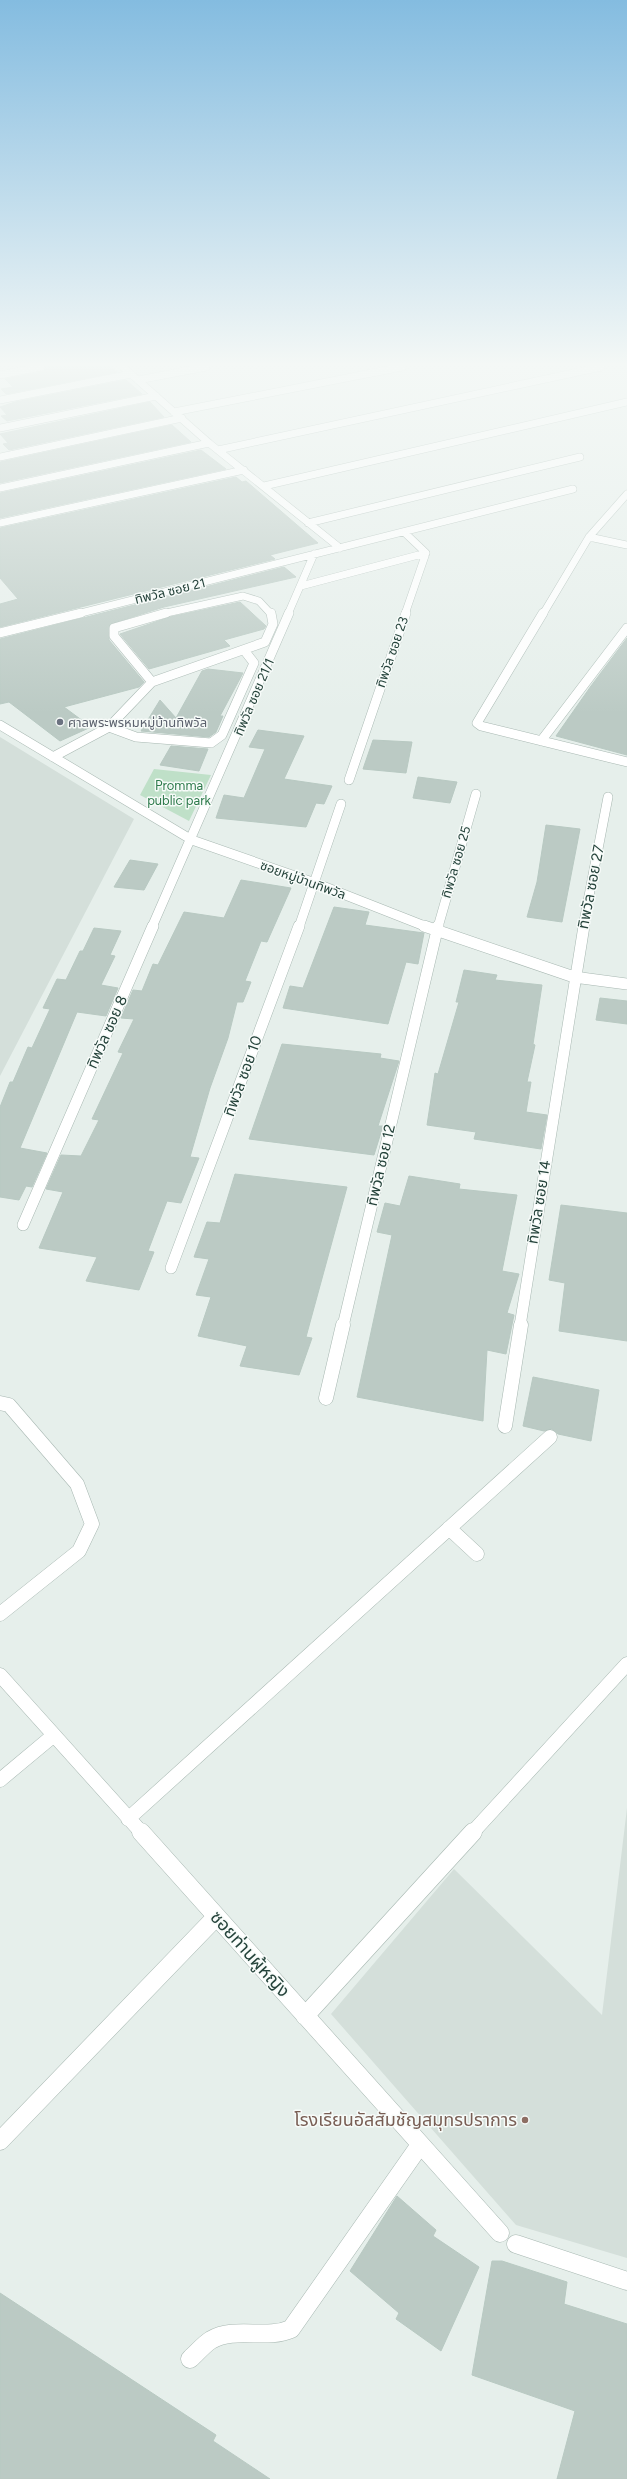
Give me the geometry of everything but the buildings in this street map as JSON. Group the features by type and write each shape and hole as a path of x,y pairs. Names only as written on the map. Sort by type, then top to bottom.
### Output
{"street":[{"path":"0,488 25,483"},
{"path":"0,523 186,483"},
{"path":"260,483 340,548"},
{"path":"264,486 278,483"},
{"path":"308,523 474,483"},
{"name":"ทิพวัล ซอย 21","path":"0,633 573,490"},
{"path":"627,494 589,537 477,723 481,726 627,762"},
{"path":"404,532 426,553"},
{"path":"589,537 627,545"},
{"path":"301,586 426,553"},
{"name":"ทิพวัล ซอย 23","path":"349,780 426,553"},
{"name":"ทิพวัล ซอย 21/1","path":"192,840 314,554"},
{"path":"53,757 109,727 152,682 265,642 273,624 269,610 255,597 249,596 164,613 114,628 114,636 152,682"},
{"path":"541,741 627,628"},
{"path":"109,727 136,737 211,743 222,735 254,663 252,658 244,650"},
{"name":"ซอยหมู่บ้านทิพวัล","path":"0,725 192,840 314,883 437,931 574,977 627,984"},
{"name":"ทิพวัล ซอย 25","path":"437,931 476,794"},
{"name":"ทิพวัล ซอย 27","path":"574,977 608,797"},
{"path":"314,883 340,804"},
{"name":"ทิพวัล ซอย 8","path":"22,1225 192,840"},
{"name":"ทิพวัล ซอย 10","path":"171,1268 314,883"},
{"name":"ทิพวัล ซอย 12","path":"326,1398 437,931"},
{"name":"ทิพวัล ซอย 14","path":"505,1426 574,977"},
{"path":"0,1403 9,1405 76,1484 92,1524 79,1551 0,1614"},
{"path":"128,1819 550,1437"},
{"path":"449,1528 477,1554"},
{"path":"305,2016 627,1664"},
{"name":"ซอยท่านผู้หญิง","path":"0,1675 500,2233"},
{"path":"0,1780 54,1735"},
{"path":"0,2141 216,1917"},
{"path":"190,2359 212,2339 233,2333 266,2337 283,2334 291,2329 420,2145"},
{"path":"516,2244 627,2281"}],"shaded area":[{"path":"0,737 134,819 0,1076"},
{"name":"โรงเรียนอัสสัมชัญสมุทรปราการ","path":"627,1808 627,2258 516,2225 331,2014 454,1869 602,2015"}],"green space":[{"name":"Promma public park","path":"154,769 211,775 189,821 140,795"}],"place":[{"name":"ศาลพระพรหมหมู่บ้านทิพวัล","path":"60,722"},
{"name":"โรงเรียนอัสสัมชัญสมุทรปราการ","path":"525,2120"}]}
